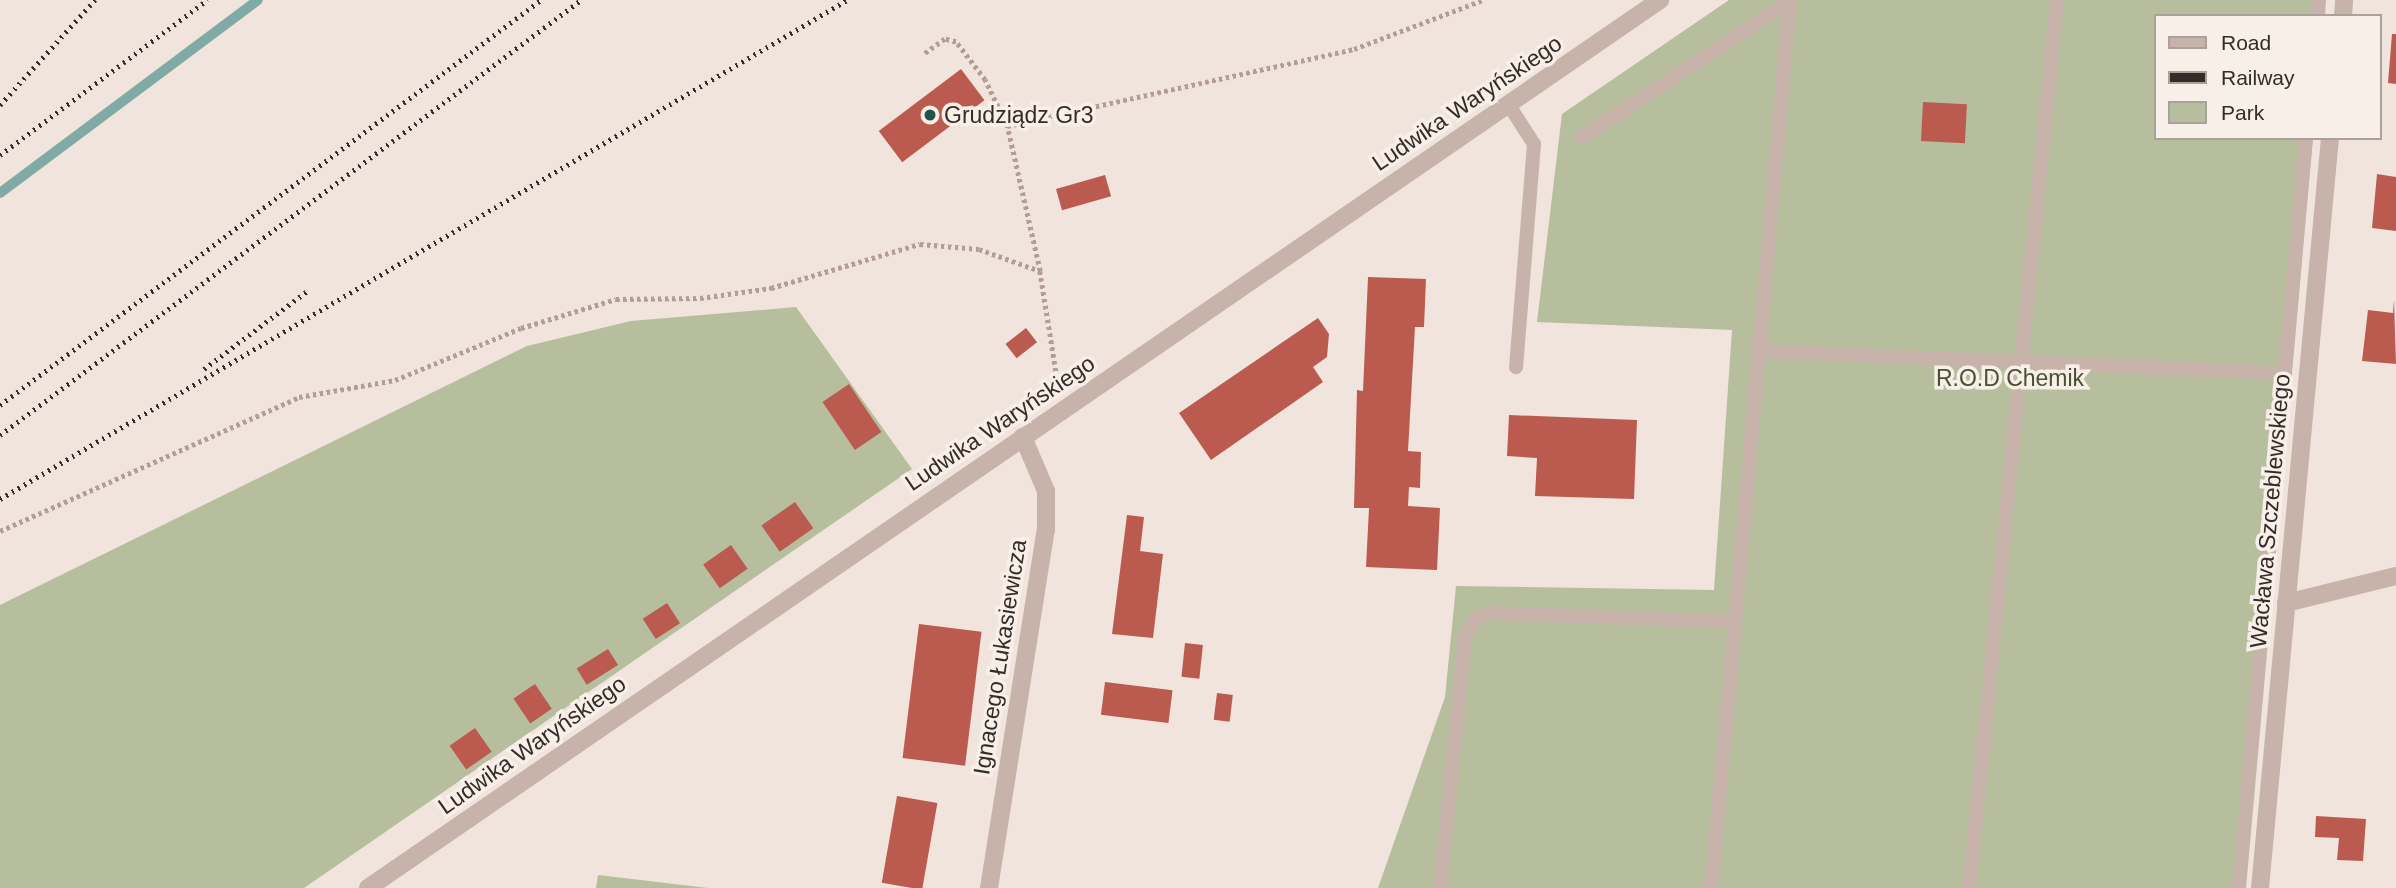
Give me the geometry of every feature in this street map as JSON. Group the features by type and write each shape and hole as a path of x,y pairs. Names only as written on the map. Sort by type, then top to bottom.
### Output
{"street":[{"name":"Ludwika Waryńskiego","path":"368,888 1660,0"},
{"name":"Wacława Szczeblewskiego","path":"2260,888 2330,140"},
{"name":"Ignacego Łukasiewicza","path":"989,888 1046,530 1046,491 1023,437"},
{"path":"2286,603 2396,576"}],"lane":[{"path":"1969,888 2057,0"},
{"path":"1582,137 1791,1"},
{"path":"1711,888 1791,1"},
{"path":"1508,104 1534,144 1516,367"},
{"path":"2239,888 2306,140"},
{"path":"1758,351 2285,373"},
{"path":"1440,888 1465,639 1476,618 1492,613 1735,622"}],"path":[{"path":"1007,126 1354,49 1483,0"},
{"path":"924,54 945,39 956,42 985,80 1007,126 1040,271 1055,375 1071,404"},
{"path":"0,531 299,397 395,380 522,328 616,299 701,298 771,288 920,244 979,249 1040,271"}],"green space":[{"name":"R.O.D Chemik","path":"1729,0 2326,0 2325,14 2154,14 2154,140 2313,140 2245,888 1378,888 1445,697 1456,586 1714,590 1732,330 1537,322 1562,114"},
{"path":"796,307 912,469 304,888 0,888 0,605 527,346 631,321"},
{"path":"598,875 708,888 596,888"}],"building":[{"path":"2392,34 2396,34 2396,84 2388,83"},
{"name":"Grudziądz Gr3","path":"961,69 984,100 902,162 879,131"},
{"path":"1923,102 1967,104 1965,143 1921,141"},
{"path":"2377,174 2396,177 2396,231 2372,228"},
{"path":"1105,175 1111,196 1062,210 1056,189"},
{"path":"1368,277 1426,279 1424,327 1415,327 1408,451 1421,452 1420,488 1409,487 1408,506 1440,508 1437,570 1366,567 1369,508 1354,508 1357,390 1363,391"},
{"path":"2394,300 2396,364 2362,361 2368,310 2393,313"},
{"path":"1318,318 1329,334 1327,357 1313,367 1323,382 1211,460 1179,413"},
{"path":"1026,328 1037,342 1017,358 1006,344"},
{"path":"849,384 881,432 855,450 822,402"},
{"path":"1509,415 1637,420 1634,499 1535,496 1537,458 1507,456"},
{"path":"795,502 813,528 780,552 761,526"},
{"path":"1127,515 1144,517 1140,551 1163,554 1153,638 1112,634"},
{"path":"731,545 748,569 720,588 703,565"},
{"path":"667,603 680,623 656,639 643,619"},
{"path":"919,624 982,632 965,766 903,758"},
{"path":"1185,643 1203,645 1199,679 1181,677"},
{"path":"608,649 618,665 587,685 577,669"},
{"path":"1105,682 1172,690 1168,723 1101,715"},
{"path":"535,684 552,709 530,723 513,699"},
{"path":"1217,693 1233,695 1230,722 1214,720"},
{"path":"475,728 492,752 466,770 450,746"},
{"path":"897,796 937,803 922,888 882,883"},
{"path":"2316,816 2366,819 2363,861 2337,860 2339,838 2315,837"}],"waterway":[{"path":"0,193 258,0"}],"railway":[{"path":"0,105 95,0"},
{"path":"0,155 207,0"},
{"path":"0,405 541,0"},
{"path":"0,435 581,0"},
{"path":"0,499 847,0"},
{"path":"204,369 307,291"}],"place":[{"name":"Grudziądz Gr3","path":"930,115"}]}
